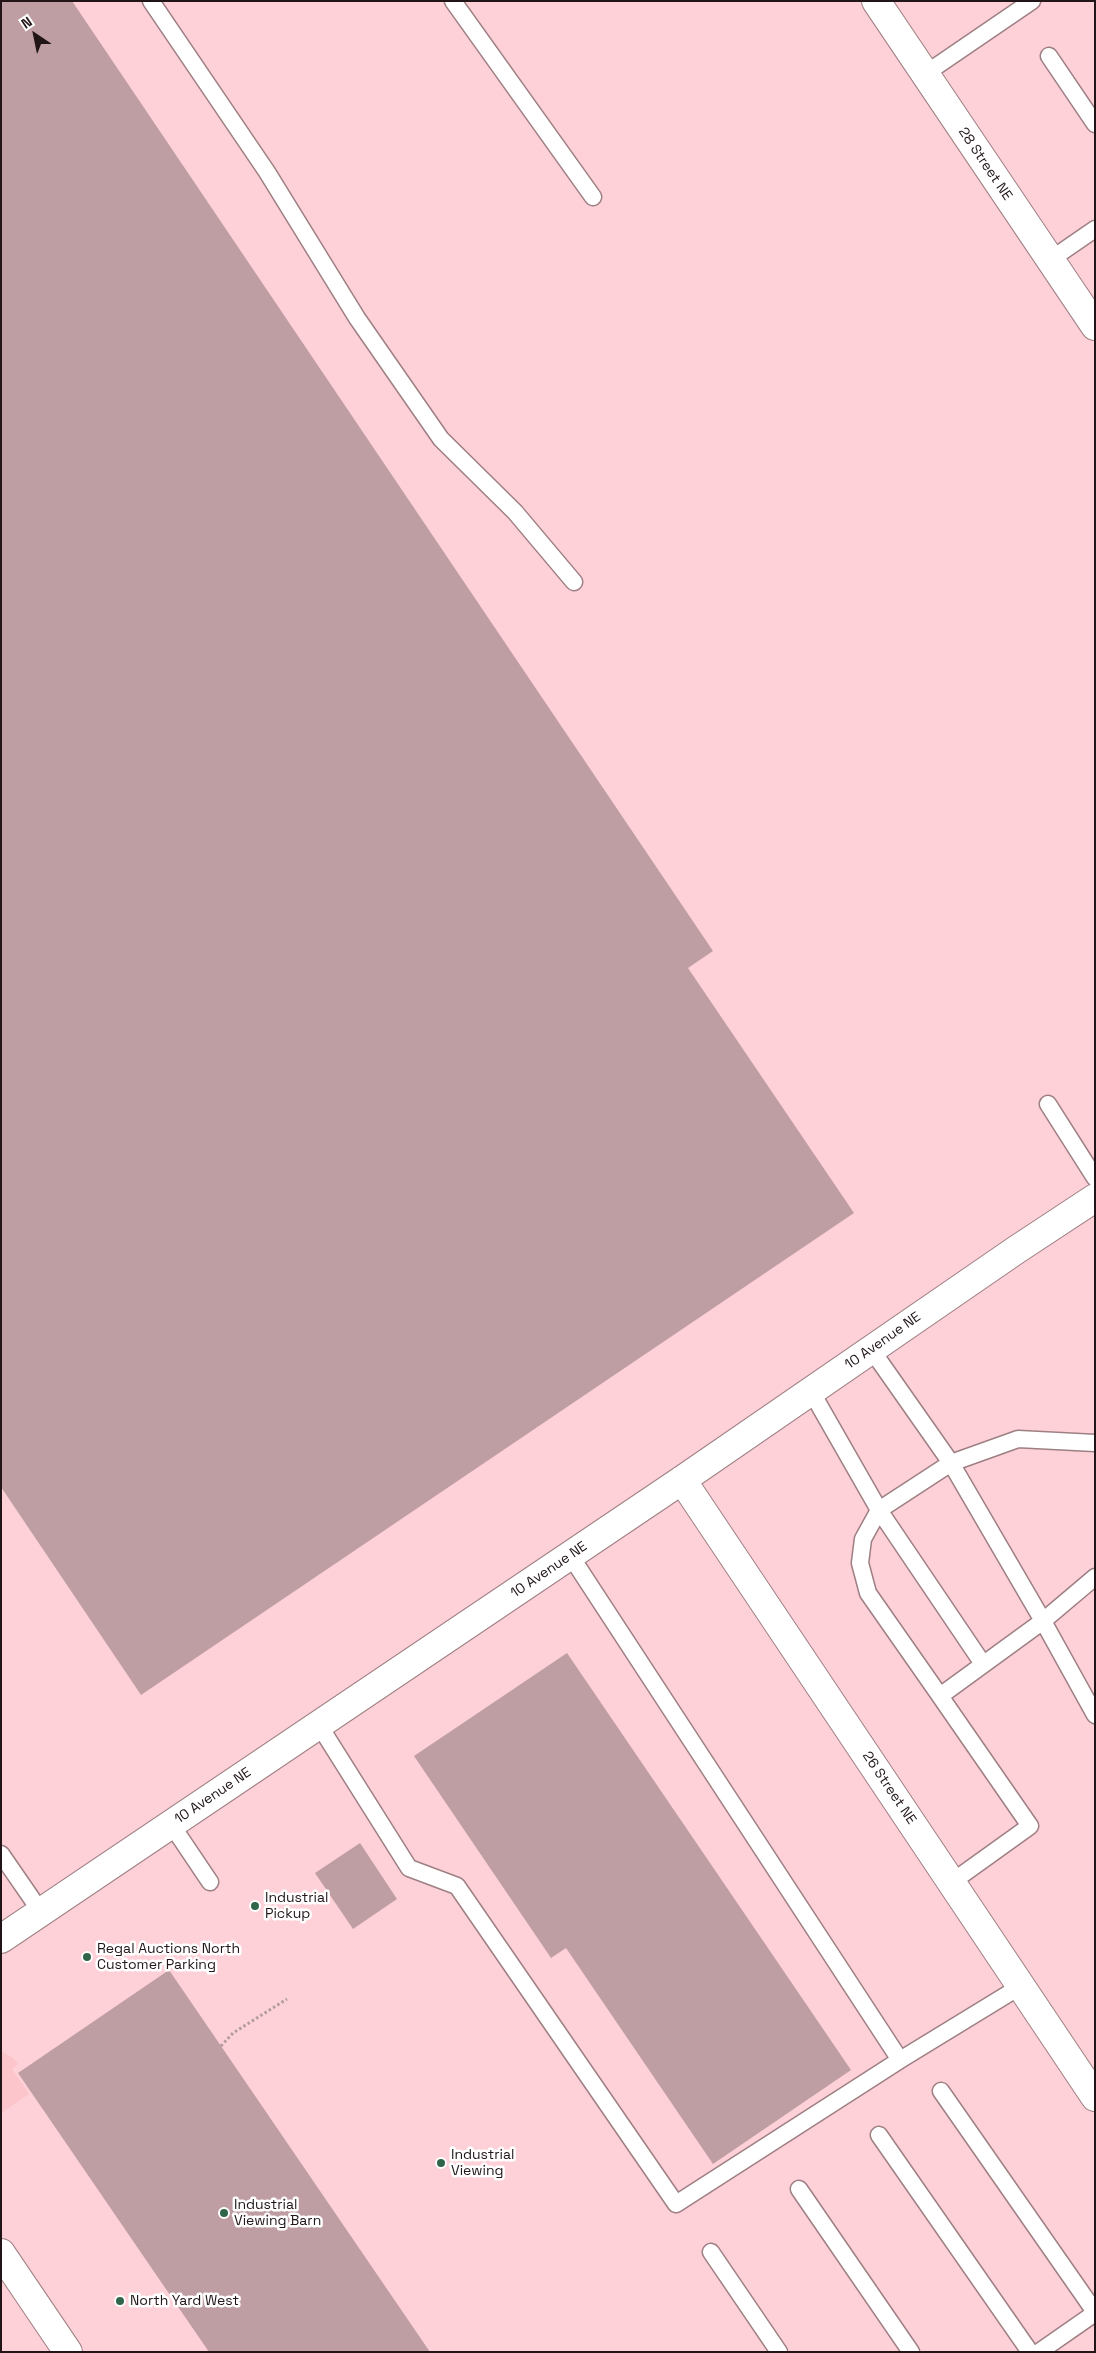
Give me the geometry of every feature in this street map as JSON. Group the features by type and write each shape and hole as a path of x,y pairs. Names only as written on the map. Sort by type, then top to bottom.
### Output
{"street":[{"name":"28 Street NE","path":"876,1 1095,326"},
{"name":"10 Avenue NE","path":"1,1939 570,1556 1016,1250 1095,1198"},
{"name":"26 Street NE","path":"682,1480 1021,1986 1091,2084"},
{"path":"1,2253 68,2352"}],"lane":[{"path":"151,1 267,172 357,318 441,438 515,512 574,582"},
{"path":"453,1 593,197"},
{"path":"925,74 1032,1"},
{"path":"1049,56 1095,124"},
{"path":"1050,260 1095,229"},
{"path":"1048,1104 1095,1178"},
{"path":"871,1349 951,1463 1095,1715"},
{"path":"811,1391 879,1510 983,1664"},
{"path":"952,1882 1030,1826 868,1593 860,1563 863,1539 879,1510 951,1463 1018,1439 1095,1443"},
{"path":"570,1556 900,2060"},
{"path":"940,1696 1043,1621 1095,1577"},
{"path":"319,1725 409,1868 457,1886 676,2204 900,2060 1021,1986"},
{"path":"171,1824 210,1882"},
{"path":"1,1854 41,1912"},
{"path":"941,2091 1095,2312 1039,2352"},
{"path":"879,2135 1030,2352"},
{"path":"799,2189 911,2352"},
{"path":"711,2252 779,2352"}],"path":[{"path":"221,2046 233,2033 287,1999"}],"shaded area":[{"path":"1,1 1095,1 1095,2352 1,2352"},
{"path":"1,2051 13,2058 18,2064 12,2069 29,2094 1,2113"}],"building":[{"path":"1,1 72,1 713,951 688,968 854,1213 141,1695 1,1487"},
{"path":"567,1653 851,2070 713,2164 566,1948 551,1958 414,1756"},
{"path":"360,1843 397,1899 353,1929 315,1873"},
{"name":"Industrial Viewing Barn","path":"169,1970 430,2352 209,2352 18,2073"}],"place":[{"name":"Industrial Pickup","path":"255,1906"},
{"name":"Regal Auctions North Customer Parking","path":"87,1957"},
{"name":"Industrial Viewing","path":"441,2163"},
{"name":"Industrial Viewing Barn","path":"224,2213"},
{"name":"North Yard West","path":"120,2301"}]}
